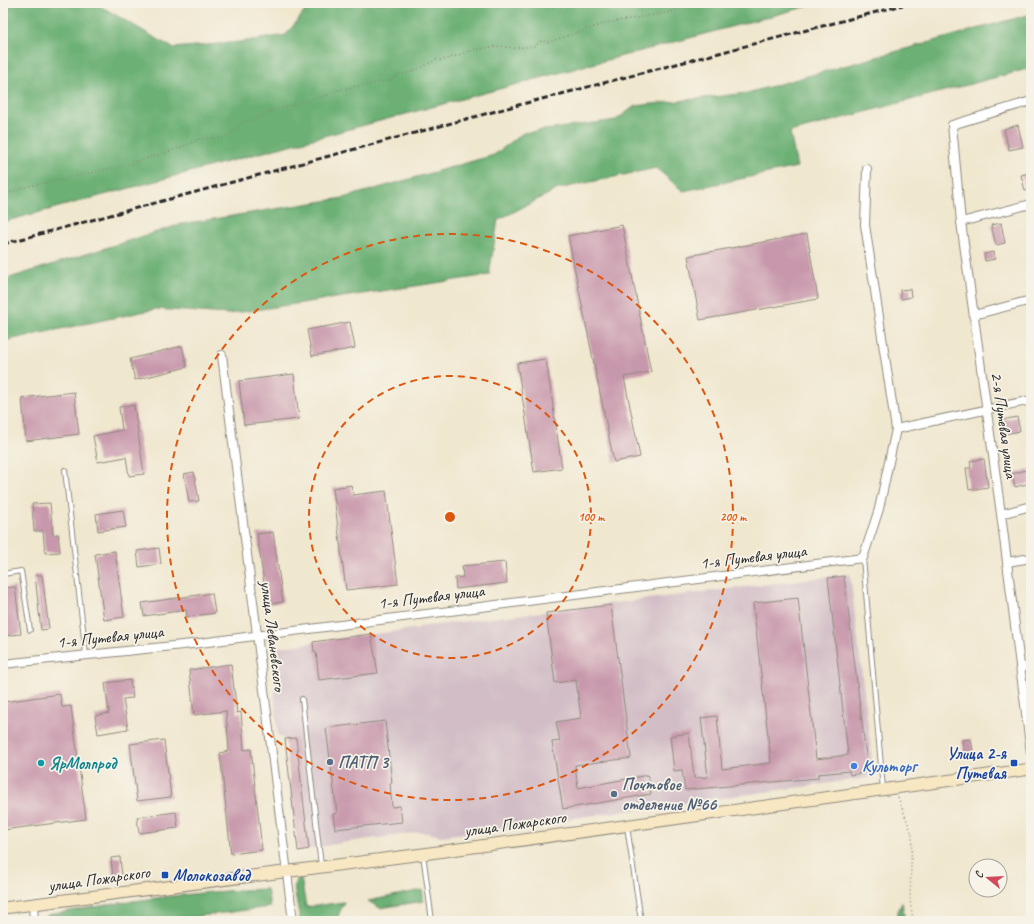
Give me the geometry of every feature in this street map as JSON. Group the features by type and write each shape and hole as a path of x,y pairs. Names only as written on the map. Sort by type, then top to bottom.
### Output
{"street":[{"name":"2-я Путевая улица","path":"1031,101 952,125 961,222 1001,514 1031,753"},
{"path":"863,558 879,509 896,429 865,225 867,169"},
{"path":"961,222 1031,204"},
{"path":"974,315 1031,300"},
{"name":"улица Леваневского","path":"222,355 293,921"},
{"path":"896,429 986,411 1031,400"},
{"path":"1001,514 1031,506"},
{"name":"1-я Путевая улица","path":"3,664 192,644 258,634 863,558"},
{"path":"1007,562 1031,558"},
{"path":"1020,668 1031,666"},
{"name":"улица Пожарского","path":"3,908 286,870 423,854 1031,769"},
{"path":"33,905 34,921"}],"lane":[{"path":"65,470 86,655"},
{"path":"863,558 889,789"},
{"path":"3,574 21,571 30,630"},
{"path":"302,699 321,866"},
{"path":"627,826 641,921"},
{"path":"423,854 432,921"}],"path":[{"path":"3,195 25,186 126,165 180,148 198,139 222,138 236,130 244,122 252,121 271,111 328,96 332,91 392,80 399,74 409,73 436,60 445,60 472,50 501,46 514,48 535,46 541,41 550,42 606,23 671,12 698,3"},
{"path":"889,789 912,834 910,899 913,921"}],"shaded area":[{"path":"850,574 874,777 442,836 422,832 347,842 298,851 285,739 278,736 274,695 276,687 273,648 412,629 418,630 419,627"}],"green space":[{"path":"3,3 95,3 173,48 240,42 286,35 308,7 345,3 820,3 3,222"},
{"path":"1031,14 1031,68 790,132 797,167 683,191 656,168 558,189 498,220 489,275 228,314 156,309 3,341 3,280 182,224 343,198 494,155 523,133 616,120 635,106 747,93"},
{"path":"301,878 306,907 344,902 336,921 300,921 294,887 297,879"},
{"path":"267,889 270,907 161,921 47,921 47,915 129,902 212,892"},
{"path":"422,890 424,901 380,908 368,901"},
{"path":"902,902 905,921 894,921"}],"building":[{"path":"1018,125 1023,147 1009,150 1004,129"},
{"path":"1029,173 1031,189 1025,191 1021,175"},
{"path":"1001,223 1005,243 996,245 991,225"},
{"path":"622,225 651,372 624,377 640,457 614,462 568,236"},
{"path":"807,234 818,299 700,320 688,256"},
{"path":"993,252 995,259 985,261 984,254"},
{"path":"910,289 911,297 901,299 900,290"},
{"path":"350,322 355,348 312,356 307,330"},
{"path":"182,346 187,367 135,380 130,359"},
{"path":"546,359 562,468 534,472 517,363"},
{"path":"294,374 299,419 244,425 239,381"},
{"path":"74,392 79,434 26,441 22,398"},
{"path":"134,405 144,474 129,476 126,457 98,462 93,436 122,430 119,407"},
{"path":"1017,417 1020,431 1005,434 1002,420"},
{"path":"984,459 988,487 969,490 966,468 971,468 970,461"},
{"path":"1030,469 1031,483 1015,487 1012,474"},
{"path":"194,472 199,501 189,502 184,474"},
{"path":"351,485 353,495 386,491 398,584 346,590 333,488"},
{"path":"50,503 53,535 58,534 60,552 45,553 43,531 34,531 32,504"},
{"path":"123,510 126,527 98,531 96,514"},
{"path":"273,532 283,602 267,604 257,534"},
{"path":"159,548 161,564 139,567 137,551"},
{"path":"115,551 124,617 104,620 95,554"},
{"path":"505,562 507,583 456,589 455,578 463,577 462,566"},
{"path":"35,575 42,575 49,629 41,630"},
{"path":"844,576 868,772 850,775 849,771 818,774 818,778 685,790 682,770 674,771 670,736 689,733 694,778 708,777 701,718 717,716 722,769 771,763 753,603 798,598 816,759 848,755 828,578"},
{"path":"15,587 21,634 3,636 3,588"},
{"path":"212,593 215,613 187,617 186,610 144,616 142,603"},
{"path":"611,605 631,758 575,765 578,788 648,775 651,794 563,809 552,742 560,741 556,722 581,718 576,680 555,683 546,613"},
{"path":"371,634 378,673 319,680 316,652 314,652 313,642"},
{"path":"231,664 237,713 241,712 244,750 251,749 262,850 231,854 220,753 229,751 226,711 194,715 189,670"},
{"path":"130,680 133,698 123,699 128,729 98,734 95,716 109,713 105,683"},
{"name":"ЯрМолпрод","path":"60,694 62,707 71,706 86,819 3,830 3,702"},
{"path":"385,721 392,783 390,783 392,807 400,806 402,822 335,829 333,814 337,813 326,728"},
{"path":"296,738 309,849 298,851 285,739"},
{"path":"971,739 974,757 965,758 962,740"},
{"path":"164,740 171,797 137,801 130,744"},
{"path":"176,812 178,828 139,833 137,817"},
{"path":"120,857 122,876 113,878 111,858"}],"railway":[{"path":"3,244 511,107 911,3"}],"place":[{"name":"ПАТП 3","path":"330,762"},
{"name":"ЯрМолпрод","path":"41,763"},
{"name":"Улица 2-я Путевая","path":"1014,763"},
{"name":"Культорг","path":"854,766"},
{"name":"Почтовое отделение №66","path":"614,794"},
{"name":"Молокозавод","path":"165,875"}]}
